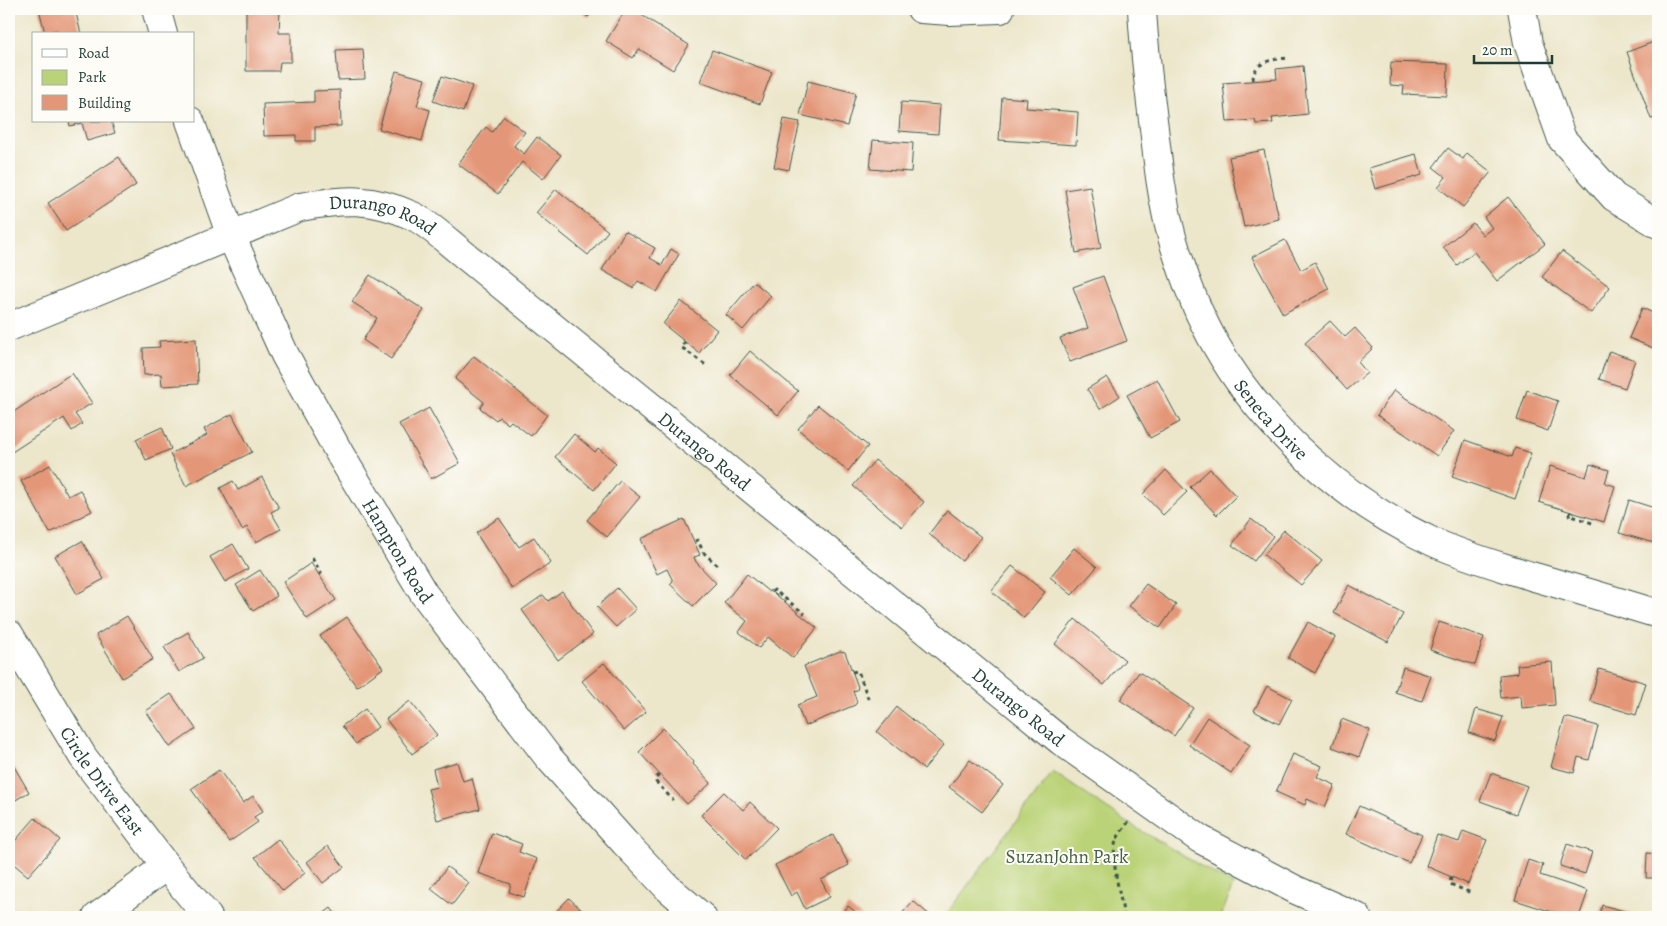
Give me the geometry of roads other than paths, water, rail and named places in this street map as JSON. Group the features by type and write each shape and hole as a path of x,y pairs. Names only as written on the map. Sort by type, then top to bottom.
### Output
{"street":[{"path":"156,9 162,32"},
{"path":"921,9 950,11 1000,9"},
{"name":"Seneca Drive","path":"1142,9 1144,51 1161,188 1172,236 1186,278 1206,326 1218,349 1263,412 1303,454 1338,483 1370,507 1431,542 1475,559 1658,614"},
{"path":"1522,9 1528,43 1562,139 1614,198 1658,224"},
{"name":"Hampton Road","path":"190,122 231,236 285,354 341,456 424,594 548,757 668,888 702,917"},
{"name":"Durango Road","path":"9,327 300,207 333,201 372,202 414,216 462,253 1061,741 1200,839 1296,890 1357,917"},
{"name":"Circle Drive East","path":"9,634 83,757 166,866 208,917"},
{"path":"97,917 166,866"}],"park label":[{"name":"SuzanJohn Park","path":"1067,856"}]}
